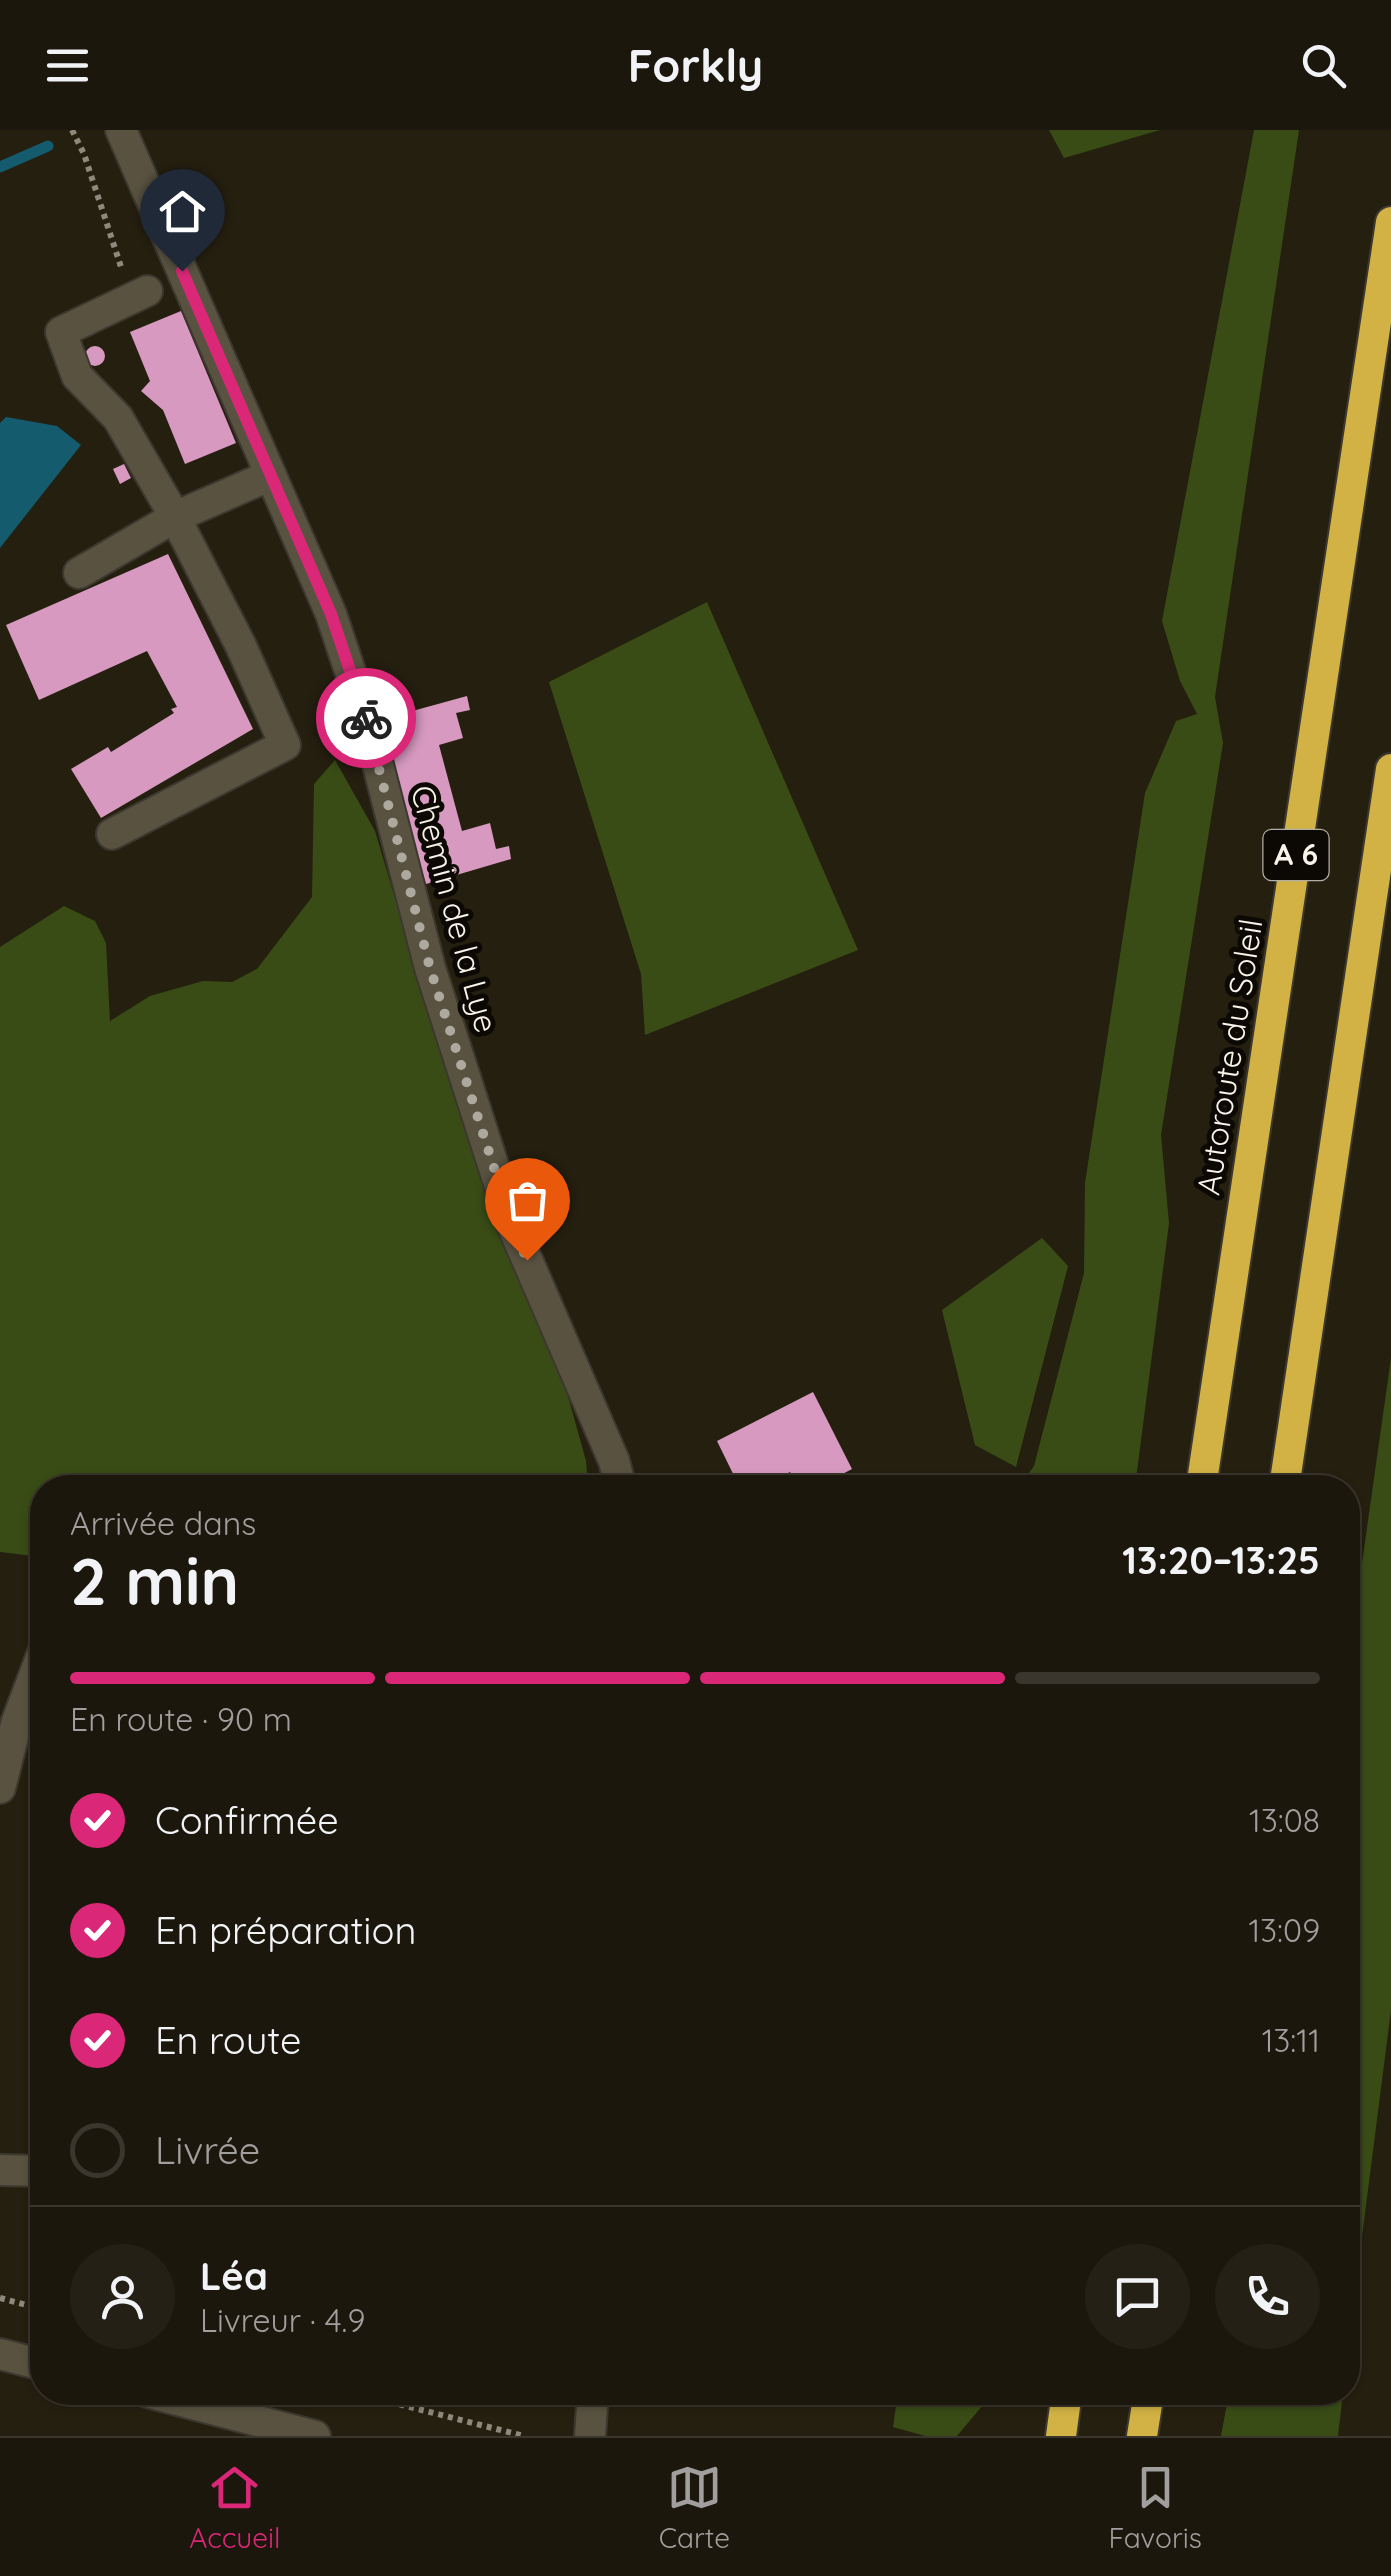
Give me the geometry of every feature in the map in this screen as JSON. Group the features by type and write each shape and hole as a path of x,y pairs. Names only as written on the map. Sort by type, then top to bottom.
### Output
{"highway":[{"name":"Autoroute du Soleil","path":"1204,1475 1391,222"},
{"name":"A 6","path":"1286,1475 1391,769"},
{"path":"1061,2436 1065,2405"},
{"path":"1142,2436 1146,2405"}],"street":[{"name":"Chemin de la Lye","path":"121,130 331,614 367,722 430,968 513,1227 617,1475"},
{"path":"112,834 285,745 241,646 175,517 118,418 77,376 61,332 141,294"},
{"path":"79,574 175,517 271,475"},
{"path":"0,1788 9,1721 30,1680"},
{"path":"0,2170 30,2171"},
{"path":"0,2354 30,2363"},
{"path":"197,2405 315,2436"},
{"path":"590,2436 592,2405"}],"path":[{"path":"72,130 84,154 114,254 141,294"},
{"path":"0,2298 30,2306"},
{"path":"402,2405 524,2436"}],"green space":[{"path":"1049,130 1160,130 1064,158"},
{"path":"1254,130 1299,130 1215,697 1223,743 1161,1135 1169,1223 1137,1475 1028,1475 1034,1466 1084,1273 1085,1183 1145,793 1176,721 1197,714 1180,681 1162,621"},
{"path":"707,602 858,950 645,1035 641,974 549,682"},
{"path":"335,760 375,831 443,1060 502,1237 566,1389 587,1475 30,1475 30,1556 0,1552 0,947 64,906 95,921 106,943 110,1021 150,996 203,981 232,982 257,969 312,897 314,784"},
{"path":"1042,1238 1068,1266 1016,1467 975,1445 942,1310"},
{"path":"1391,1358 1391,2010 1360,2252 1360,1577"},
{"path":"896,2405 983,2405 957,2436 925,2436 893,2427"},
{"path":"1227,2405 1342,2405 1338,2436 1221,2436"}],"water":[{"path":"6,417 57,426 81,445 0,548 0,423"}],"building":[{"path":"181,311 236,443 185,464 163,410 141,391 150,381 130,332"},
{"path":"95,346 105,356 95,366 85,356"},
{"path":"124,464 131,478 120,484 113,469"},
{"path":"168,554 253,729 101,818 71,769 108,747 111,752 174,713 171,709 177,707 147,651 39,700 6,625"},
{"path":"467,696 470,710 456,713 463,738 439,745 462,831 490,823 496,849 509,846 511,859 426,884 376,721"},
{"path":"813,1392 852,1469 841,1475 734,1475 717,1441"}],"waterway":[{"path":"0,167 48,146"}],"way so far":[{"path":"366,718 430,968 527,1260"}],"route":[{"path":"182,271 331,614 366,718"}]}
